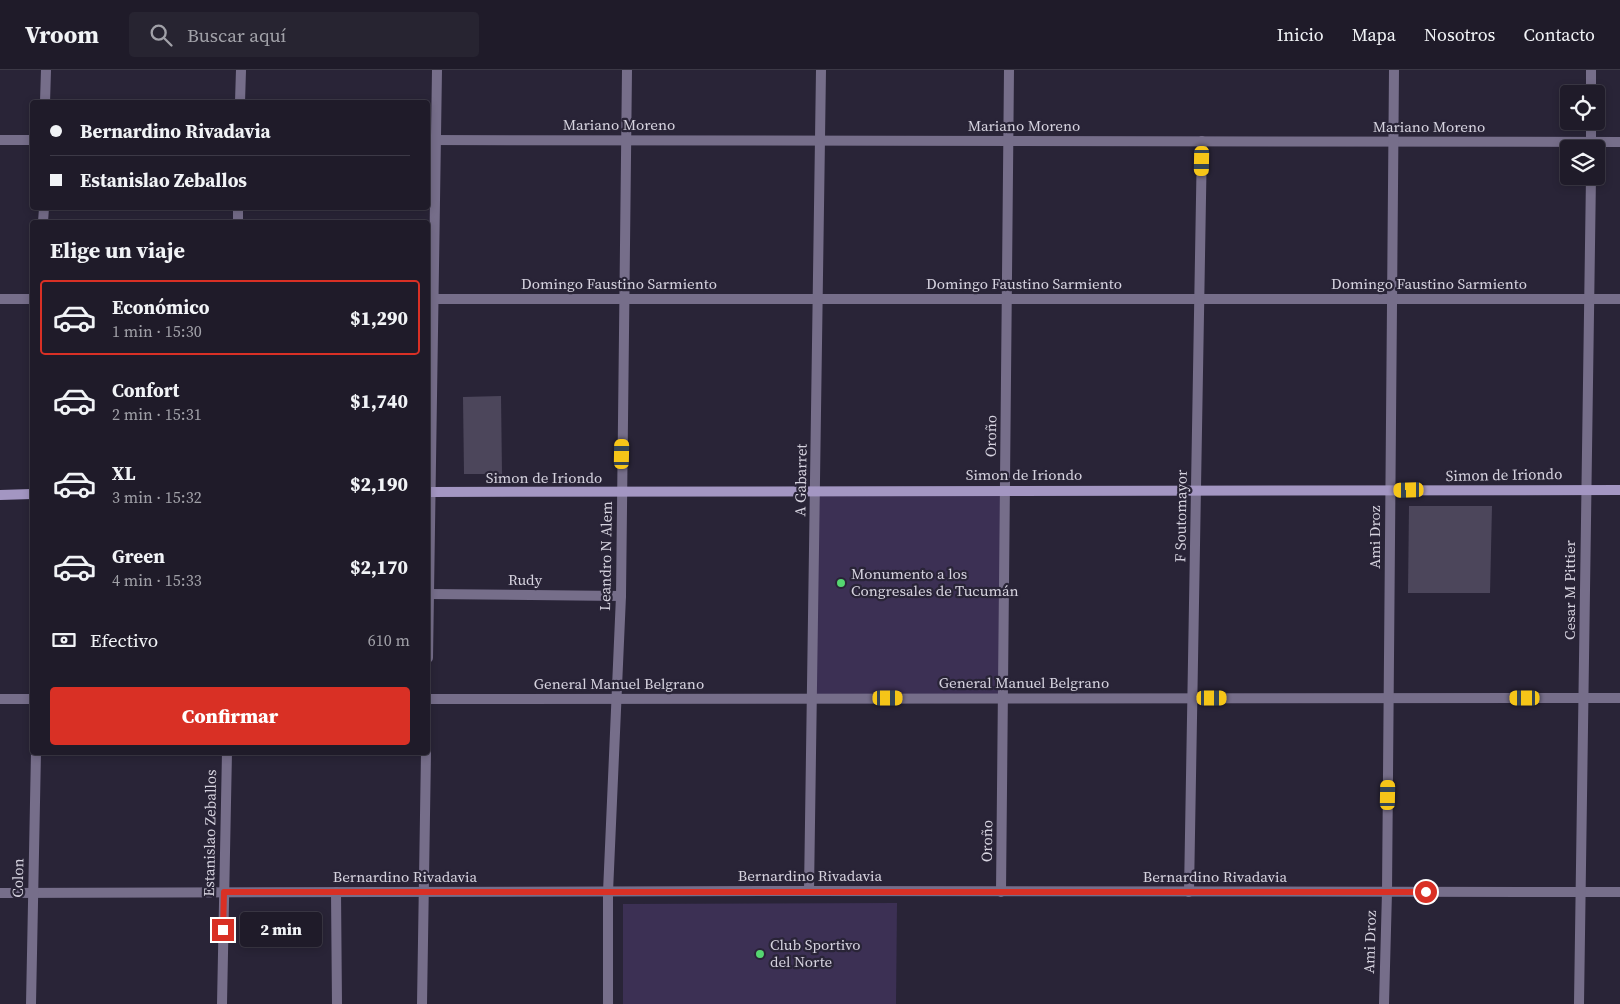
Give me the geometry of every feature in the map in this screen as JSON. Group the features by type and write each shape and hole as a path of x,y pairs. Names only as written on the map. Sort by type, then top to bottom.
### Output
{"main road":[{"name":"Simon de Iriondo","path":"430,492 816,493 1005,490 1620,490"},
{"path":"0,495 30,494"}],"street":[{"path":"45,100 46,70"},
{"path":"240,100 241,70"},
{"path":"430,299 432,140 437,70"},
{"name":"Leandro N Alem","path":"608,1004 608,892 618,699 621,596 627,70"},
{"name":"A Gabarret","path":"809,891 821,70"},
{"name":"Oroño","path":"1001,892 1009,70"},
{"name":"Ami Droz","path":"1384,1004 1387,892 1394,70"},
{"path":"1591,70 1591,85"},
{"path":"0,140 30,140"},
{"name":"Mariano Moreno","path":"432,140 1202,141 1560,145"},
{"name":"F Soutomayor","path":"1189,892 1202,141"},
{"name":"Mariano Moreno","path":"1605,144 1620,142"},
{"name":"Cesar M Pittier","path":"1579,1004 1591,185"},
{"path":"0,299 30,299"},
{"name":"Domingo Faustino Sarmiento","path":"430,299 1620,299"},
{"name":"Rudy","path":"430,594 621,596"},
{"name":"General Manuel Belgrano","path":"430,699 1620,698"},
{"path":"0,699 30,699"},
{"name":"Colon","path":"31,1004 36,755"},
{"name":"Estanislao Zeballos","path":"222,1004 227,755"},
{"path":"422,1004 426,755"},
{"name":"Bernardino Rivadavia","path":"0,893 809,891 1620,892"},
{"path":"336,892 337,1004"}],"shaded area":[{"path":"1005,490 1004,698 811,698 816,493"},
{"name":"Club Sportivo del Norte","path":"897,903 896,1004 623,1004 623,904"}],"building":[{"path":"501,396 502,474 464,474 463,397"},
{"path":"1409,506 1492,506 1490,593 1408,593"}],"place":[{"name":"Monumento a los Congresales de Tucumán","path":"841,583"},
{"name":"Club Sportivo del Norte","path":"760,954"}],"route":[{"path":"223,930 224,892 1426,892"}]}
